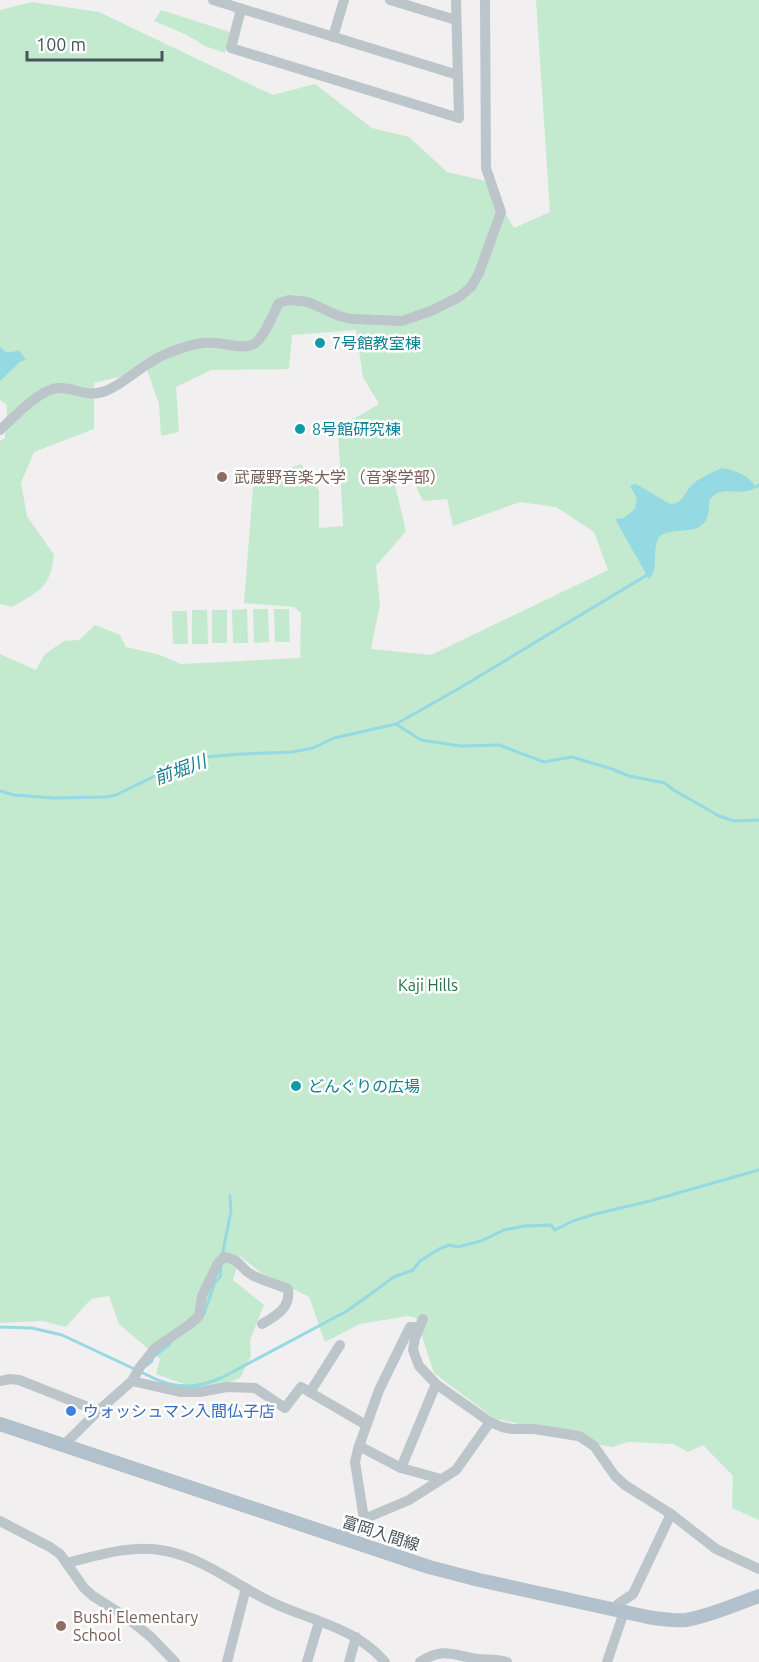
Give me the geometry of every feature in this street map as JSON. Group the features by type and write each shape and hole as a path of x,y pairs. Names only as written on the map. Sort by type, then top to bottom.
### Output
{"main road":[{"name":"富岡入間線","path":"0,1424 456,1575 648,1617 685,1620 759,1596"}],"street":[{"path":"213,0 458,75"},
{"path":"333,37 344,0"},
{"path":"390,0 456,20"},
{"path":"241,9 231,48 459,118 456,0"},
{"path":"0,430 45,392 53,389 60,388 94,395 125,380 152,361 203,342 250,346 260,340 279,303 289,300 308,302 339,316 352,319 402,321 431,311 459,297 471,287 479,273 501,212 486,168 485,0"},
{"path":"64,1445 136,1375 155,1348 199,1316 202,1296 221,1260 234,1259 248,1273 262,1281 288,1289 289,1297 285,1307 278,1315 262,1324"},
{"path":"364,1519 355,1462 358,1446 379,1390 410,1327 421,1323 413,1350 419,1366 436,1384 490,1422 502,1427 579,1436 594,1446 615,1476 625,1485 671,1514 716,1549 759,1569"},
{"path":"310,1392 340,1345"},
{"path":"136,1375 180,1392 200,1392 226,1387 255,1388 285,1408 301,1387 366,1425"},
{"path":"0,1381 19,1380 98,1411"},
{"path":"400,1468 436,1384"},
{"path":"341,1538 345,1530 364,1519 409,1500 456,1470 490,1422"},
{"path":"358,1446 400,1468 441,1479"},
{"path":"607,1662 619,1611 618,1604 633,1594 671,1514"},
{"path":"0,1521 60,1554 84,1588 151,1637 176,1662"},
{"path":"67,1563 110,1552 144,1549 182,1555 208,1566 267,1600 356,1636 385,1662"},
{"path":"227,1662 246,1588"},
{"path":"308,1662 319,1622"},
{"path":"349,1662 356,1636"},
{"path":"420,1662 429,1656 446,1652 507,1662"}],"green space":[{"name":"Kaji Hills","path":"536,0 759,0 759,1520 732,1508 733,1476 703,1445 688,1452 673,1444 628,1442 612,1447 542,1435 516,1423 495,1419 434,1373 416,1318 408,1316 360,1324 325,1342 309,1297 260,1272 240,1256 233,1280 264,1305 250,1340 251,1356 240,1378 206,1392 156,1374 160,1359 119,1324 109,1296 91,1299 66,1327 42,1321 0,1323 0,654 36,670 45,654 64,641 79,640 95,625 120,635 126,647 160,655 181,664 300,658 301,613 294,607 244,603 254,475 283,471 301,464 319,491 319,528 343,526 338,428 379,404 363,377 356,330 292,335 289,369 211,370 176,387 179,432 161,436 159,404 147,370 94,383 94,429 34,452 21,483 27,516 54,555 50,575 42,588 21,602 12,607 0,604 0,441 5,438 7,405 0,400 0,10 32,2 99,12 273,95 315,84 372,128 409,137 447,172 486,181 514,228 550,212","holes":["406,466 423,501 447,499 453,526 520,502 556,507 594,532 608,570 431,655 371,649 380,604 376,566 406,531 392,473"]},
{"path":"161,10 230,32 225,53 205,46 187,35 154,21"},
{"path":"247,609 248,643 233,643 232,610"},
{"path":"253,609 268,609 269,642 254,643"},
{"path":"274,609 289,609 290,642 275,642"},
{"path":"192,610 207,610 208,644 192,644"},
{"path":"212,610 227,610 227,643 212,643"},
{"path":"172,611 187,611 188,644 173,644"}],"water":[{"path":"0,346 8,352 19,350 26,360 20,362 0,381"},
{"path":"722,468 741,474 756,487 744,492 719,492 709,501 705,522 699,527 666,533 659,537 654,570 649,579 615,519 624,518 635,509 637,498 630,486 636,484 670,504 674,504 681,500 698,480"}],"waterway":[{"name":"前堀川","path":"0,791 14,795 54,798 105,797 116,795 167,770 206,757 292,752 313,748 334,738 396,724 647,575"},
{"path":"396,724 421,740 461,746 499,745 544,762 572,757 629,776 665,783 719,816 734,821 759,820"},
{"path":"0,1327 32,1328 62,1335 160,1381 183,1386 198,1385 221,1378 347,1311 394,1277 413,1270 420,1261 449,1245 458,1247 481,1241 504,1230 524,1226 551,1225 555,1230 595,1214 759,1170"},
{"path":"222,1256 231,1211 230,1196"},
{"path":"204,1314 215,1282 220,1277 221,1265"},
{"path":"147,1365 153,1357 170,1344"}],"place":[{"name":"7号館教室棟","path":"320,343"},
{"name":"8号館研究棟","path":"300,429"},
{"name":"武蔵野音楽大学 （音楽学部）","path":"222,477"},
{"name":"どんぐりの広場","path":"296,1086"},
{"name":"ウォッシュマン入間仏子店","path":"71,1411"},
{"name":"Bushi Elementary School","path":"61,1626"}]}
